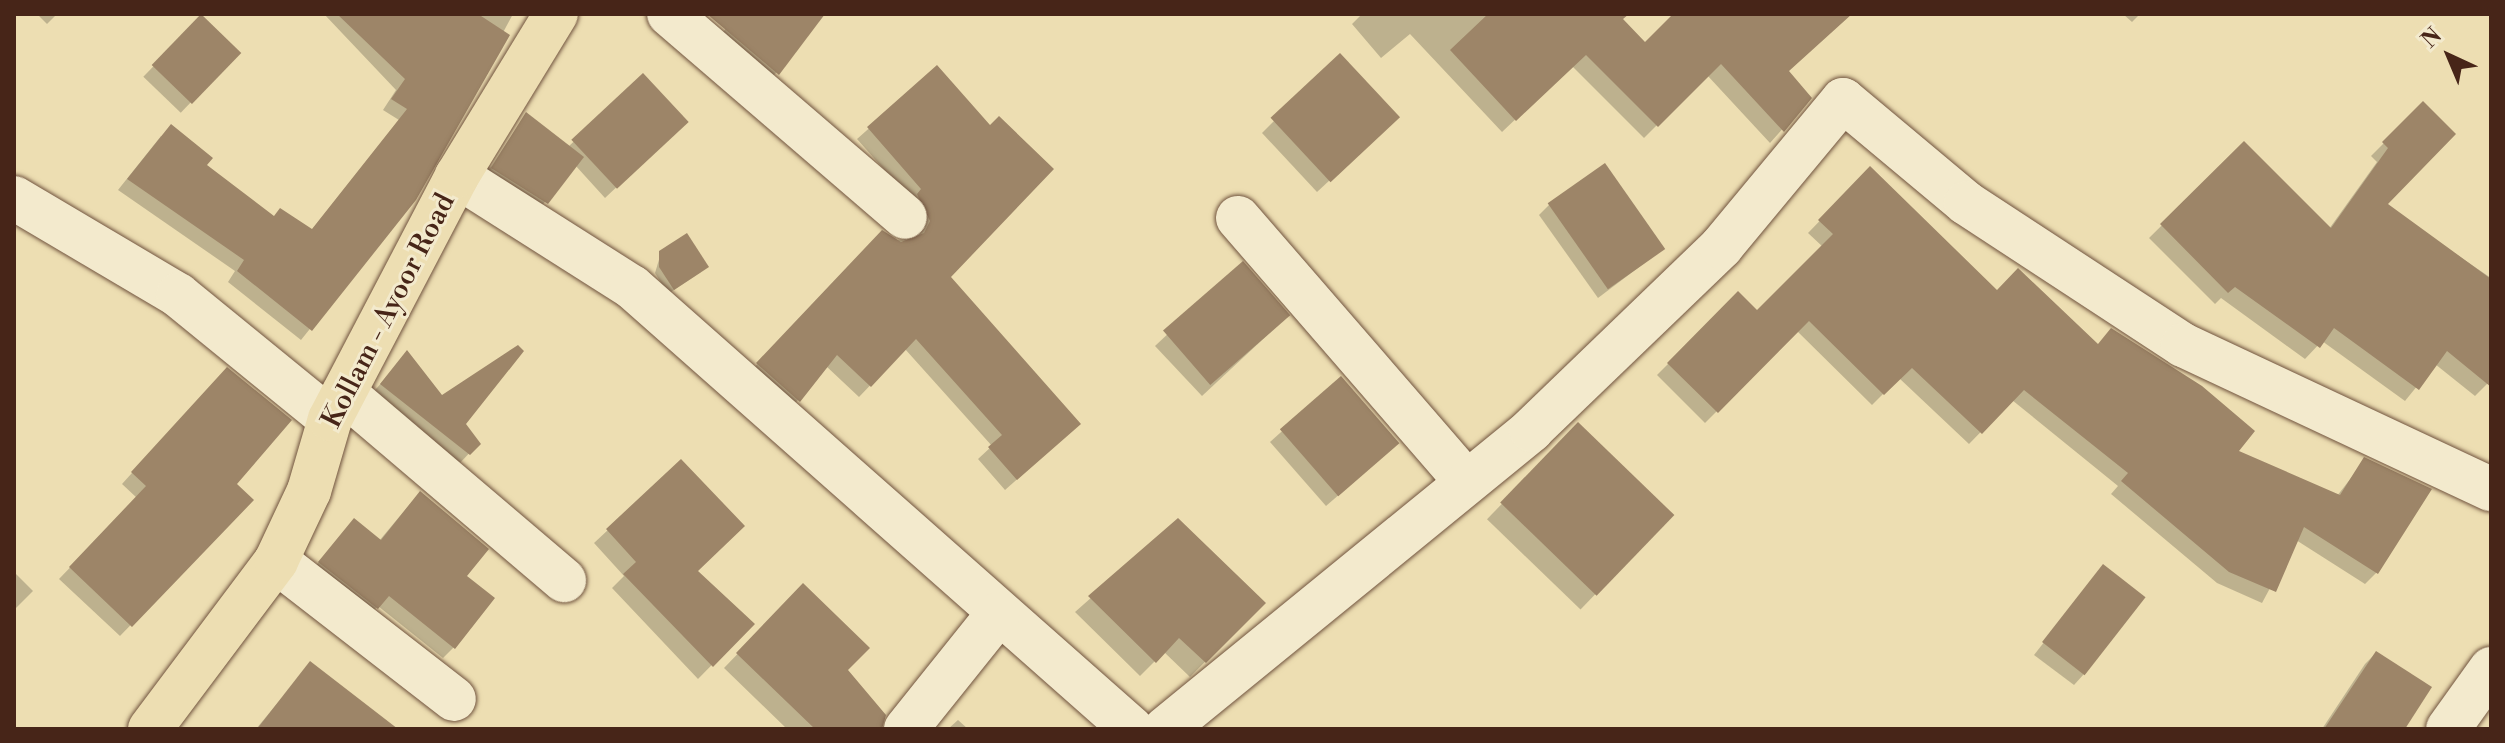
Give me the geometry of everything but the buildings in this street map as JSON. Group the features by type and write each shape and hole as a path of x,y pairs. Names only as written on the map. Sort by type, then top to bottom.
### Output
{"main road":[{"name":"Kollam - Ayoor Road","path":"151,728 276,561 337,406 457,176 556,14"}],"street":[{"path":"669,14 905,217"},
{"path":"1165,729 1531,430 1721,247 1843,100 1966,203 2183,345 2491,489"},
{"path":"457,176 632,287 998,614 1132,729"},
{"path":"14,198 178,295 337,406 564,580"},
{"path":"1238,218 1467,482"},
{"path":"276,561 454,699"},
{"path":"906,729 998,614"},
{"path":"2448,729 2491,669"}]}
